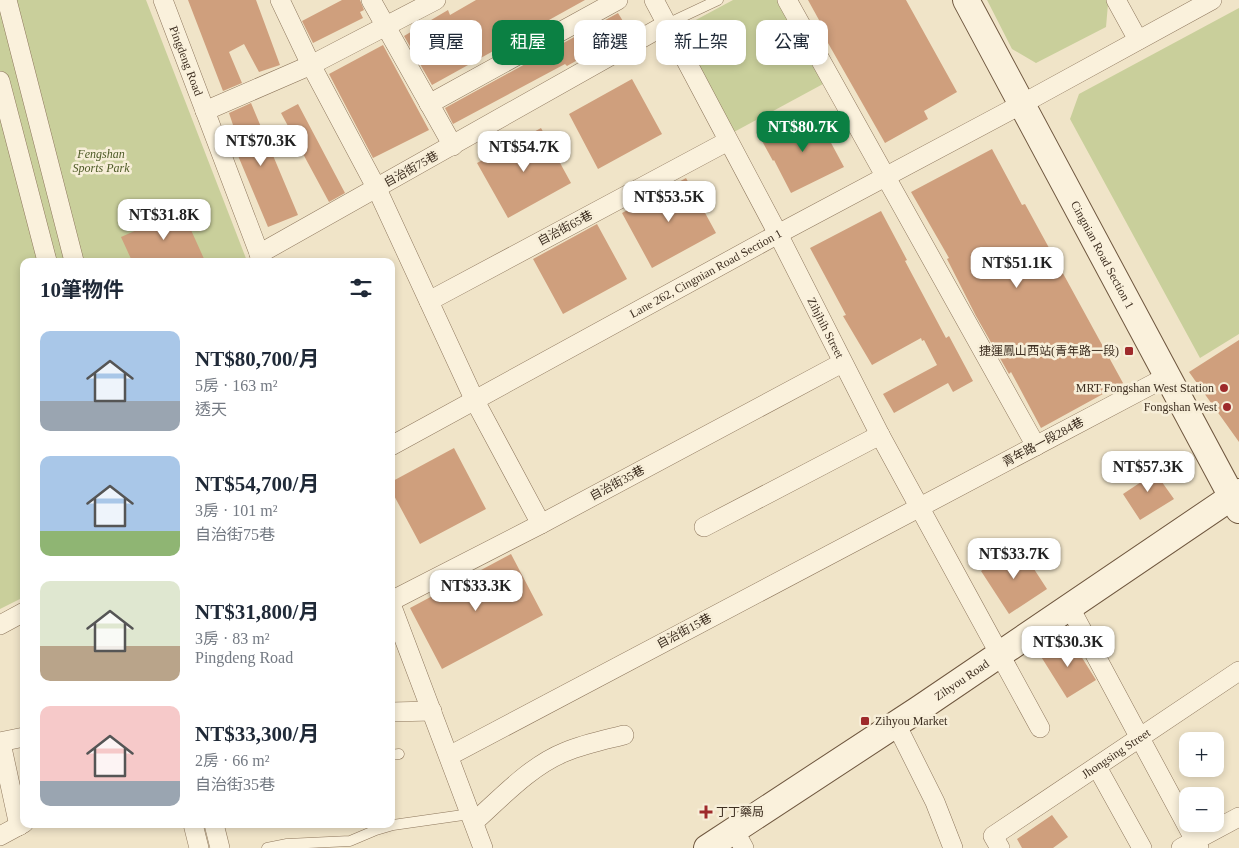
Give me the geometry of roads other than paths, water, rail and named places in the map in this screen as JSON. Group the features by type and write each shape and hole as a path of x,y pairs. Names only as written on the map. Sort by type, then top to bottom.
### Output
{"street":[{"path":"7,0 73,258"},
{"name":"Pingdeng Road","path":"163,0 261,258"},
{"path":"280,0 311,65 377,188 475,401 541,524"},
{"path":"371,0 453,146"},
{"path":"205,111 311,65 436,0"},
{"path":"429,104 618,0"},
{"name":"Zihjhih Street","path":"654,0 665,20"},
{"path":"788,0 1036,446"},
{"name":"Cingnian Road Section 1","path":"966,0 1168,376 1237,500"},
{"path":"1116,0 1138,40"},
{"name":"Lane 262, Cingnian Road Section 1","path":"395,444 778,234 1212,0"},
{"name":"自治街75巷","path":"261,258 377,188 656,30"},
{"name":"Zihjhih Street","path":"688,65 778,234 880,435 1040,728"},
{"path":"0,81 46,258"},
{"name":"自治街65巷","path":"429,301 728,141"},
{"name":"自治街35巷","path":"395,601 842,363"},
{"name":"青年路一段284巷","path":"919,507 1168,376"},
{"path":"704,527 880,435"},
{"name":"Zihyou Road","path":"707,848 739,839 896,724 1069,606 1237,500"},
{"name":"自治街15巷","path":"448,756 919,507"},
{"path":"1069,606 1140,738 1191,846 1239,817"},
{"path":"0,625 20,614"},
{"path":"396,632 432,711 483,848"},
{"name":"Jhongsing Street","path":"997,842 1097,767 1239,671"},
{"path":"395,712 432,711"},
{"path":"896,724 935,802 953,848"},
{"path":"472,818 540,765 564,752 588,744 624,736"},
{"path":"20,738 1,742 20,816"},
{"path":"1097,767 1142,848"},
{"path":"4,840 20,826"},
{"path":"194,828 199,848"},
{"path":"215,828 220,848"}],"lane":[{"path":"676,20 718,0"},
{"path":"395,826 472,818"},
{"path":"267,848 287,844 350,842 384,828"}],"place":[{"name":"捷運鳳山西站(青年路一段)","path":"1129,351"},
{"name":"MRT Fongshan West Station","path":"1224,388"},
{"name":"Fongshan West","path":"1227,407"},
{"name":"Zihyou Market","path":"865,721"},
{"name":"丁丁藥局","path":"706,812"}],"park label":[{"name":"Fengshan Sports Park","path":"101,161"}]}
